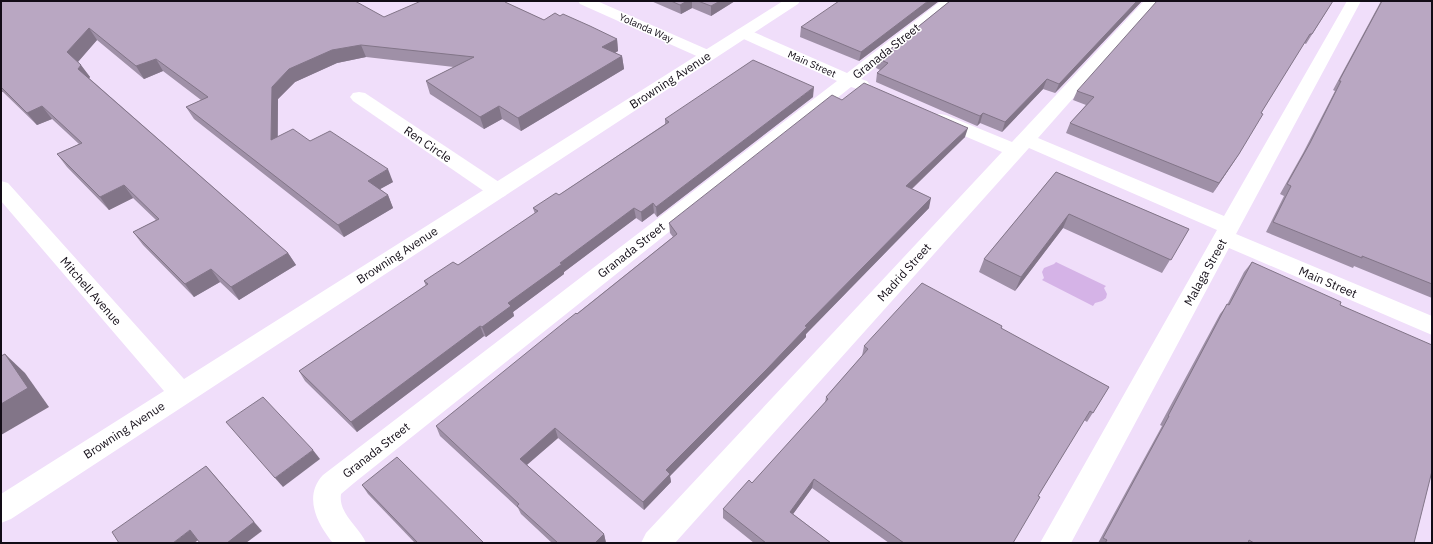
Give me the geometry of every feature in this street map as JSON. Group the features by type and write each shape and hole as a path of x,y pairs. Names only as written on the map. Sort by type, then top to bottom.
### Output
{"street":[{"name":"Yolanda Way","path":"585,1 708,55"},
{"name":"Browning Avenue","path":"1,510 793,1"},
{"name":"Granada Street","path":"351,543 334,522 327,508 329,489 344,474 950,1"},
{"name":"Madrid Street","path":"656,543 1152,1"},
{"name":"Malaga Street","path":"1055,543 1354,1"},
{"name":"Main Street","path":"743,33 878,92"},
{"name":"Ren Circle","path":"359,97 498,190"},
{"name":"Main Street","path":"928,114 1019,145 1227,232 1432,326"},
{"name":"Mitchell Avenue","path":"1,188 181,393"}],"shaded area":[{"path":"1056,262 1106,286 1104,288 1107,294 1106,298 1095,303 1093,306 1042,280 1044,278 1042,272 1044,268"}],"building":[{"path":"1,1 355,1 384,17 421,1 505,1 544,20 555,13 560,16 563,14 590,26 617,39 602,47 622,56 518,118 499,106 480,117 426,81 474,57 361,45 332,50 289,69 272,87 271,140 293,129 310,141 330,131 388,169 368,181 388,195 338,225 186,107 208,97 156,59 136,66 89,28 67,52 81,65 78,69 288,253 231,287 211,269 185,284 133,232 159,219 124,185 100,197 57,154 82,143 42,106 27,113 1,87"},
{"path":"671,1 687,1 680,5"},
{"path":"698,1 720,1 711,6"},
{"path":"839,1 928,1 861,52 801,27"},
{"path":"950,1 1137,1 1059,84 1047,79 1005,122 983,113 980,116 877,73 888,63 878,59"},
{"path":"1157,1 1333,1 1312,34 1310,34 1261,113 1263,114 1239,154 1219,183 1070,123 1094,97 1077,91"},
{"path":"1382,1 1432,1 1432,284 1362,256 1362,258 1273,222 1291,186 1287,184 1310,143 1341,81 1339,81"},
{"path":"753,60 814,87 656,207 653,203 641,212 634,208 560,263 562,264 508,303 511,306 482,327 480,326 351,422 299,371 428,284 424,281 453,262 458,265 538,211 533,208 556,193 559,195 669,122 665,119"},
{"path":"864,83 968,128 906,186 931,198 805,326 807,327 767,369 666,470 670,474 643,502 555,428 520,459 604,534 595,543 558,543 517,506 519,504 436,426 677,234 669,223 832,95 842,100"},
{"path":"1056,172 1189,229 1171,260 1069,214 1021,277 984,259"},
{"path":"1252,262 1341,302 1340,305 1432,345 1432,471 1414,543 1254,543 1249,540 1248,543 1105,543 1107,540 1103,538 1227,304 1229,305"},
{"path":"922,283 1002,326 1001,328 1109,387 1093,413 1090,411 1038,496 1040,497 1013,543 904,543 814,479 790,512 831,543 766,543 723,509 749,480 752,483 828,399 826,397 868,349 864,346"},
{"path":"5,354 28,388 1,404 1,356"},
{"path":"263,397 313,450 275,478 226,422"},
{"path":"397,457 484,543 418,543 362,485"},
{"path":"206,466 254,522 227,543 200,543 190,530 173,543 119,543 112,532"}]}
